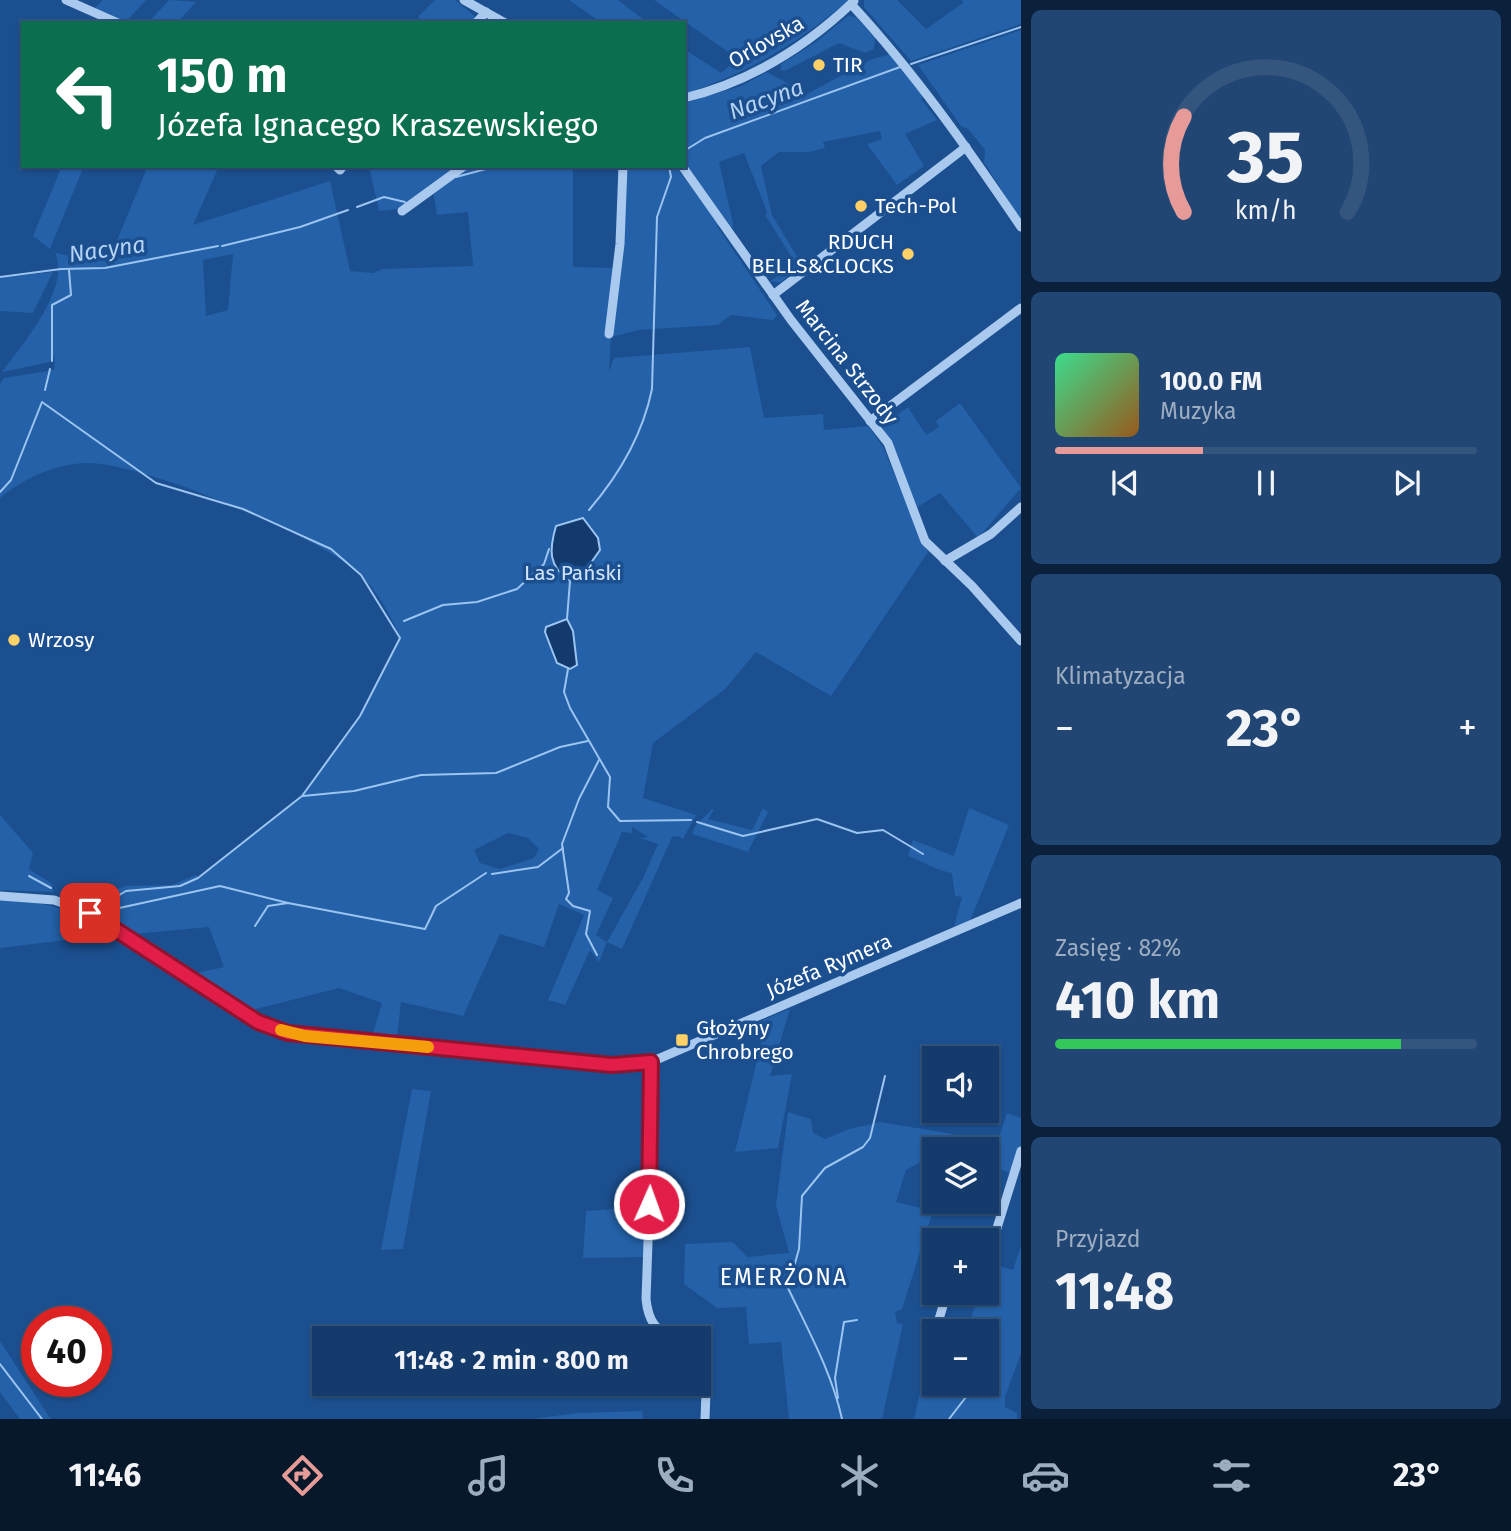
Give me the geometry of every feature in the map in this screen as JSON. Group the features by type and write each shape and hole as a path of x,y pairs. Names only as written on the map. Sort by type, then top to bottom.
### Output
{"street":[{"path":"66,0 113,21"},
{"path":"464,0 502,21"},
{"path":"853,2 898,55 1021,227"},
{"name":"Orlovska","path":"686,97 721,87 770,65 827,27 853,2"},
{"path":"478,21 486,12"},
{"path":"773,295 966,148"},
{"path":"402,211 461,168"},
{"path":"609,334 620,244 623,168"},
{"name":"Marcina Strzody","path":"683,168 773,295 888,443 925,541 972,586 1021,640"},
{"path":"870,421 1021,308"},
{"path":"942,558 991,534 1021,508"},
{"name":"Józefa Rymera","path":"0,895 54,900 90,913 258,1022 288,1033 612,1065 651,1062 1021,903"},
{"path":"651,1062 654,1072 646,1299 655,1326"},
{"path":"997,1228 1021,1151"},
{"path":"705,1419 706,1396"}],"green space":[{"path":"103,0 146,0 127,21 121,21 94,9"},
{"path":"169,0 196,2 179,21 150,21"},
{"path":"435,0 455,0 476,17 473,21 423,21 418,17"},
{"path":"569,0 618,0 645,21 599,21"},
{"path":"654,0 849,0 771,55 730,76 686,93 686,50 721,73 738,59"},
{"path":"864,0 897,0 926,29 963,3 962,0 1021,0 1021,24 911,61 864,7"},
{"path":"848,16 856,17 875,38 874,49 865,53 839,43 785,71 781,70 781,64 816,42"},
{"path":"1021,30 1021,220 984,162 985,150 968,129 961,126 918,65"},
{"path":"890,54 924,96 921,99 937,120 905,134 924,166 897,185 867,144 882,139 880,131 823,142 825,148 809,152 779,152 761,166 772,215 802,265 780,283 770,281 796,264 765,215 767,212 744,153 719,162 733,223 731,236 686,168 686,102 741,86 767,72 807,94 870,60"},
{"path":"61,168 83,168 50,249 33,236"},
{"name":"Las Pański","path":"147,168 218,168 193,225 330,181 350,271 373,273 383,269 473,266 468,212 437,215 432,184 400,209 379,211 369,168 573,168 573,267 616,268 625,170 592,168 677,168 719,224 717,226 777,315 773,320 731,315 718,325 639,330 611,337 609,372 614,358 750,347 764,418 823,414 824,430 868,426 883,447 928,552 831,696 756,652 725,689 653,743 643,798 696,815 683,839 672,837 622,949 607,942 599,962 590,950 565,1005 548,1000 584,915 559,904 544,947 500,934 463,1016 401,1002 397,1038 372,1036 382,1003 339,988 248,1011 192,974 224,967 209,927 134,934 83,904 125,886 172,885 196,875 199,878 302,796 360,716 400,638 389,613 372,588 361,575 340,559 271,523 187,488 113,466 87,463 40,473 0,498 0,384 4,378 54,370 55,356 50,362 2,372 51,299 58,267 55,252 70,256 98,256 112,252","holes":["233,254 228,310 206,316 203,260","632,827 648,837 640,838 658,844 643,878 607,942 596,935 613,898 597,890 622,832 632,833","508,833 528,838 539,849 534,858 500,869 480,863 474,850"]},
{"path":"53,272 33,313 0,311 0,278"},
{"path":"960,403 1021,488 978,538 940,493 916,508 897,454 882,426 908,407 926,435 939,427 936,421"},
{"path":"763,808 768,812 748,852 692,834 695,826 712,809 714,810 708,819 752,830"},
{"path":"969,808 1009,825 970,921 954,927 962,897 955,896 952,873 908,856 913,840 954,856"},
{"path":"0,815 33,853 29,869 51,883 54,892 0,890"},
{"path":"0,900 59,908 114,932 103,939 66,940 0,948"},
{"path":"790,1009 770,1076 792,1074 778,1148 735,1152 761,1043 763,1020"},
{"path":"412,1089 431,1091 403,1249 381,1250"},
{"path":"788,1112 811,1119 813,1133 825,1139 849,1129 880,1122 953,1134 952,1137 922,1137 922,1161 906,1170 896,1202 922,1208 922,1214 932,1214 928,1228 922,1228 922,1246 902,1309 895,1312 897,1323 903,1324 882,1419 789,1419 781,1342 749,1344 746,1307 717,1308 684,1284 685,1244 733,1242 747,1257 789,1253 776,1206"},
{"path":"1007,1113 1021,1118 1021,1147 1012,1174 999,1169 999,1137"},
{"path":"645,1207 644,1257 583,1258 586,1211"},
{"path":"1021,1246 1021,1353 1005,1397 1005,1407 1017,1413 1017,1419 914,1419 922,1388 922,1396 999,1396 999,1319 971,1319 976,1305 999,1305 999,1266 1013,1270"},
{"path":"0,1341 21,1373 21,1397 37,1397 51,1419 20,1419 0,1392"},
{"path":"642,1411 643,1419 531,1419 578,1413"}],"shaded area":[{"path":"583,518 598,538 600,550 590,564 570,581 554,563 554,535 556,526"},
{"path":"567,619 573,631 577,665 570,669 557,663 545,632 546,627"}],"waterway":[{"name":"Nacyna","path":"911,64 1021,27"},
{"name":"Nacyna","path":"686,150 705,138 900,67"},
{"name":"Nacyna","path":"456,177 490,168"},
{"path":"589,510 628,453 643,422 652,389 657,217 671,177 669,168"},
{"name":"Nacyna","path":"357,207 384,197 405,202"},
{"name":"Nacyna","path":"222,246 300,227 348,210"},
{"name":"Nacyna","path":"0,277 61,269 105,268 218,246"},
{"path":"52,361 52,305 71,295 69,270"},
{"path":"45,390 50,369"},
{"path":"0,492 11,480 42,402 156,483 243,509 331,549 361,575 400,638 360,716 302,796 198,878 180,886 126,891 99,907 65,893"},
{"path":"404,621 443,605 477,602 517,589 544,564 549,549"},
{"path":"567,619 570,581"},
{"path":"568,669 564,692 570,708 610,777 608,807 620,821 691,820"},
{"path":"303,796 354,791 421,775 496,773 560,747 588,741"},
{"path":"597,955 586,934 590,911 573,906 566,899 569,893 562,844 579,799 599,760"},
{"path":"697,822 743,836 817,819 857,833 883,830 923,854"},
{"path":"492,874 538,867 563,848"},
{"path":"255,926 268,906 288,903 425,929 436,906 486,873"},
{"path":"29,876 51,888"},
{"path":"101,912 220,886 288,903"},
{"path":"842,1419 826,1368 788,1288 799,1249 802,1196 825,1168 863,1147 870,1138 885,1076"},
{"path":"838,1398 835,1378 844,1322 857,1320"},
{"path":"0,1364 42,1419"},
{"path":"949,1419 966,1396"}],"slow traffic":[{"path":"281,1030 305,1036 428,1047"}],"place":[{"name":"TIR","path":"819,65"},
{"name":"Tech-Pol","path":"861,206"},
{"name":"RDUCH BELLS&CLOCKS","path":"908,254"},
{"name":"Wrzosy","path":"14,640"},
{"name":"Głożyny Chrobrego","path":"682,1040"}],"district":[{"name":"EMERŻONA","path":"784,1277"}],"route":[{"path":"90,913 125,933 258,1022 288,1033 612,1065 651,1062 654,1072 649,1204"}]}
